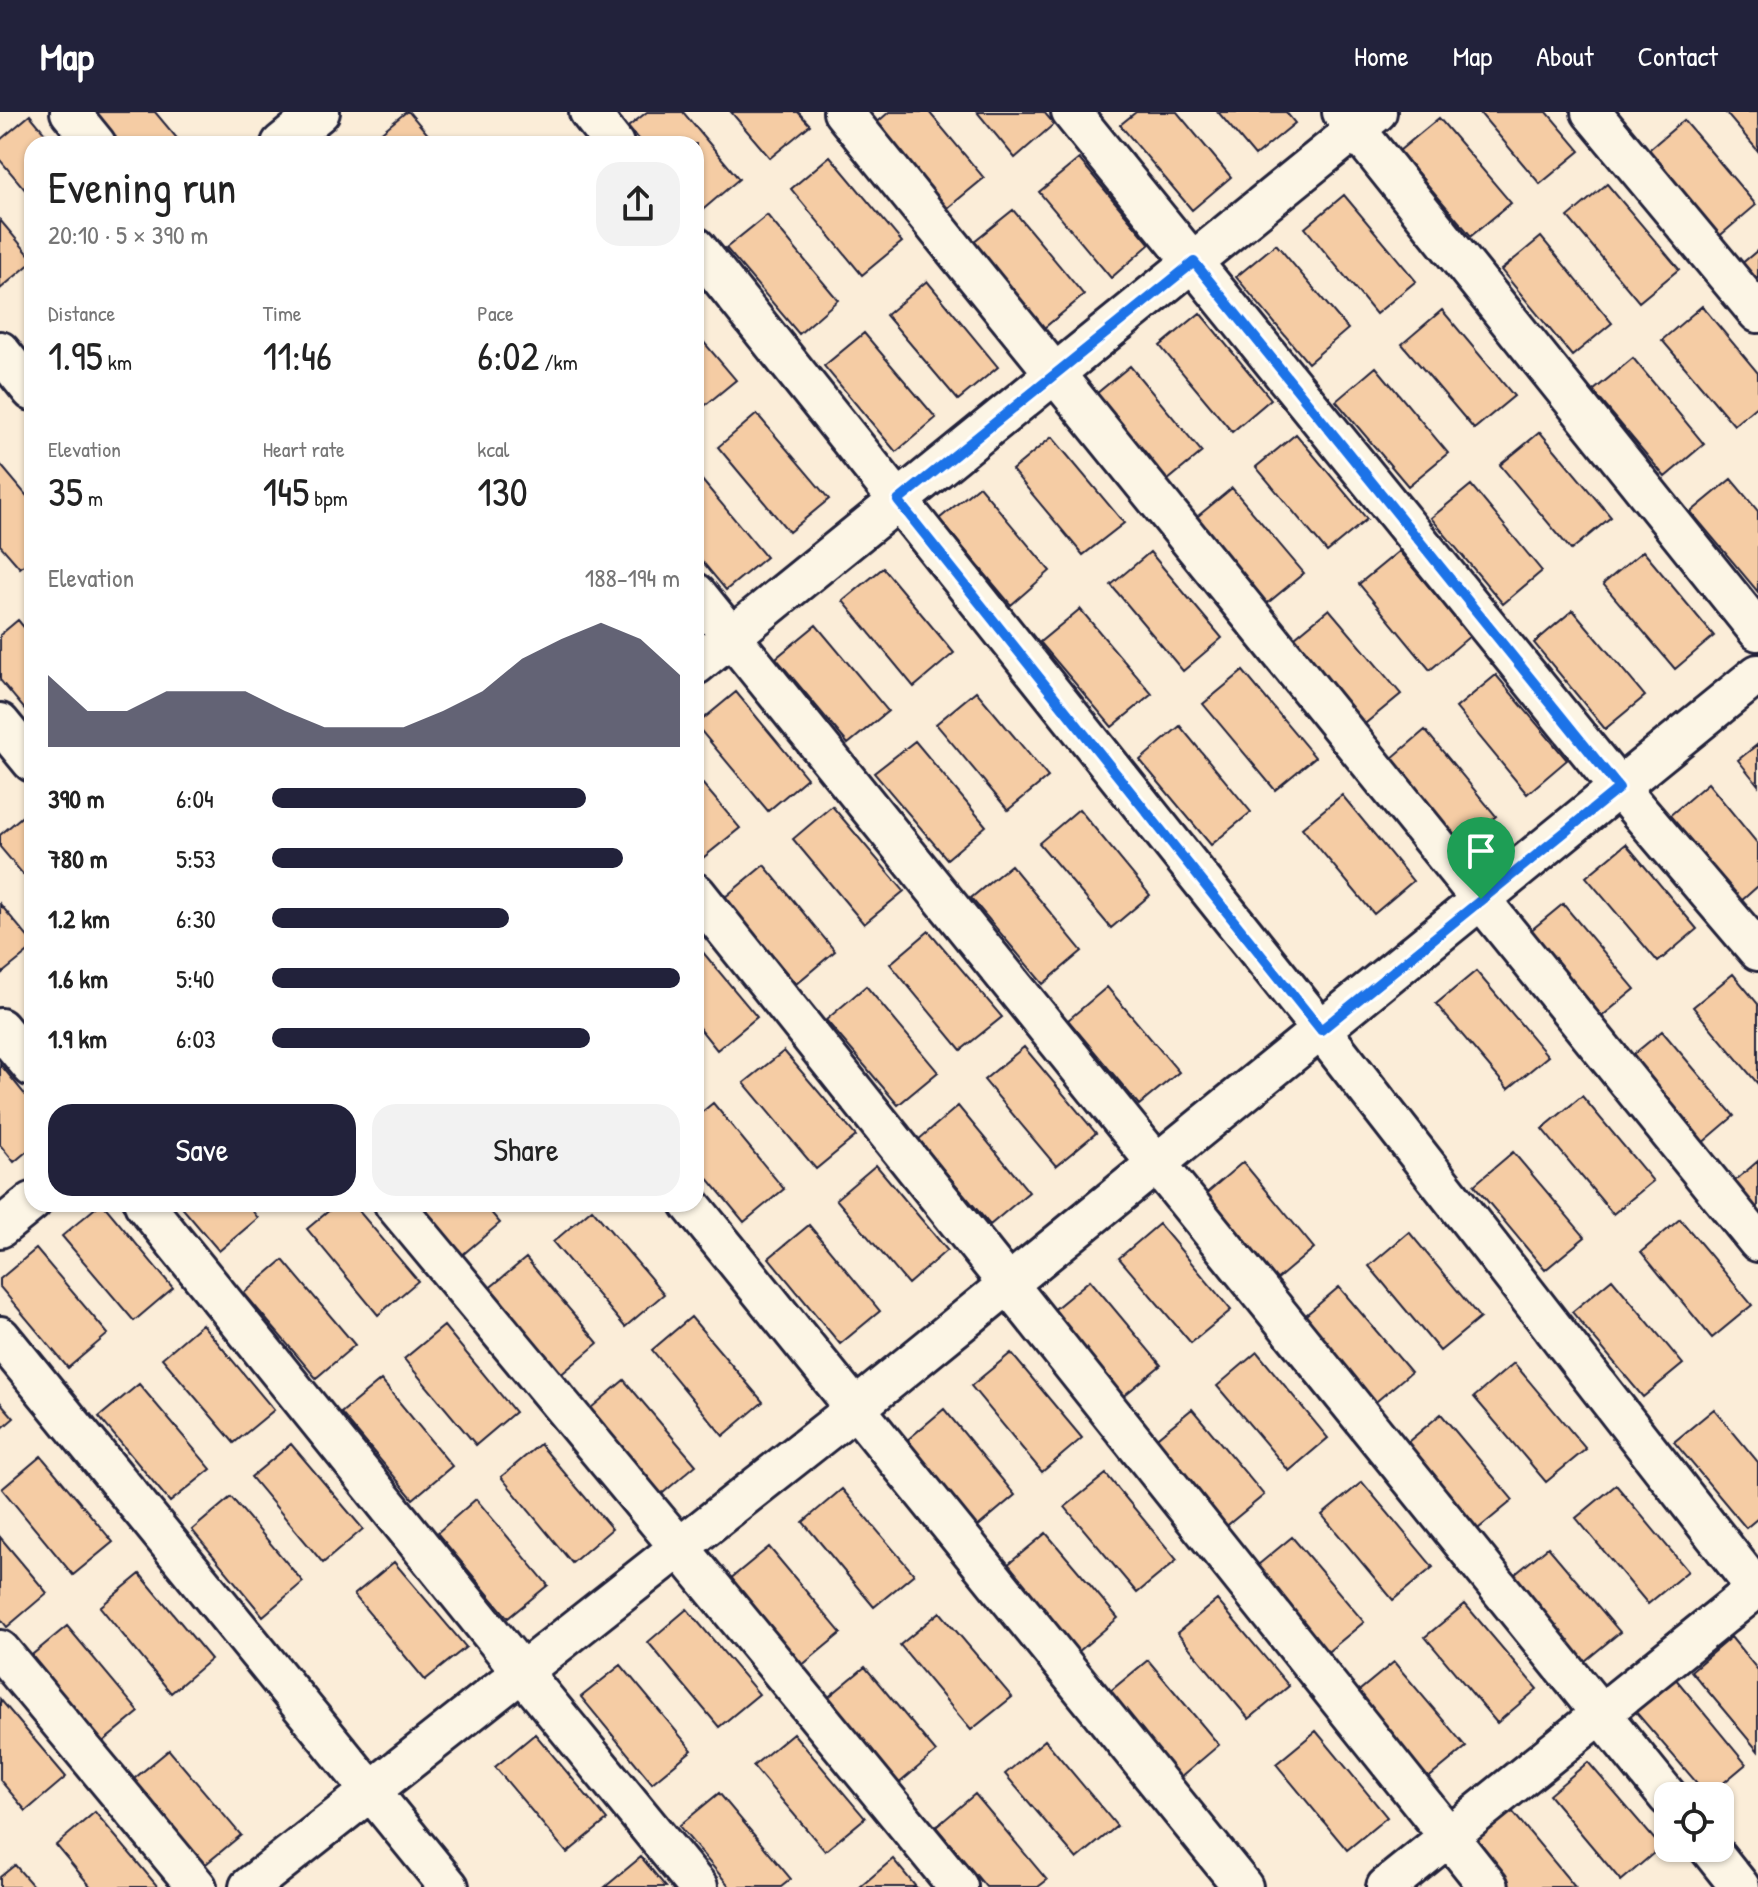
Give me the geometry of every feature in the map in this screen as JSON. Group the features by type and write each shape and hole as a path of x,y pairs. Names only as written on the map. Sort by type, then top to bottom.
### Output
{"street":[{"path":"70,112 90,136"},
{"path":"589,112 608,136"},
{"path":"843,112 1758,1242"},
{"path":"1071,112 1619,788 1758,951"},
{"path":"1591,112 1758,313"},
{"path":"704,659 1194,262 1358,118 1758,631"},
{"path":"294,136 318,122"},
{"path":"704,257 1321,1030 1758,1589 1386,1887"},
{"path":"704,603 1656,1782"},
{"path":"249,1887 856,1408 1758,674"},
{"path":"0,723 24,752"},
{"path":"704,903 1489,1887"},
{"path":"0,1028 24,1057"},
{"path":"0,1228 24,1208"},
{"path":"150,1212 698,1887"},
{"path":"401,1212 958,1887"},
{"path":"697,1212 1243,1887"},
{"path":"0,1336 449,1887"},
{"path":"0,1650 197,1887"},
{"path":"1720,1862 1740,1887"}],"building":[{"path":"87,112 155,112 175,136 107,136"},
{"path":"409,112 429,136 377,136"},
{"path":"647,112 683,112 703,136 635,136 628,127"},
{"path":"731,112 798,112 810,125 770,158"},
{"path":"889,112 929,112 984,178 944,211 873,126"},
{"path":"977,112 1044,112 1054,124 1015,158"},
{"path":"1136,112 1177,112 1231,177 1192,210 1120,125"},
{"path":"1218,112 1286,112 1295,123 1255,156"},
{"path":"1479,112 1547,112 1580,151 1540,184"},
{"path":"1725,112 1758,112 1758,151"},
{"path":"30,115 47,136 24,136 24,188 0,160 0,140"},
{"path":"1439,118 1511,203 1471,236 1399,151"},
{"path":"1684,120 1756,205 1716,239 1645,153"},
{"path":"704,137 739,179 704,209"},
{"path":"830,156 902,242 862,275 791,189"},
{"path":"1079,159 1150,244 1111,278 1039,192"},
{"path":"1607,184 1679,269 1639,302 1568,217"},
{"path":"1344,195 1416,281 1376,314 1305,228"},
{"path":"1013,210 1084,295 1044,328 973,242"},
{"path":"767,215 838,300 799,334 726,248"},
{"path":"0,220 24,248 24,269 0,289"},
{"path":"1541,237 1612,323 1572,356 1501,270"},
{"path":"1276,244 1348,329 1308,363 1236,277"},
{"path":"1758,250 1758,287 1740,265"},
{"path":"927,281 998,367 958,400 886,315"},
{"path":"1702,306 1758,373 1758,405 1734,425 1662,340"},
{"path":"1442,310 1514,396 1474,429 1402,344"},
{"path":"1200,313 1271,399 1232,432 1160,346"},
{"path":"864,333 936,418 896,452 824,366"},
{"path":"704,342 736,380 704,406"},
{"path":"1633,358 1704,444 1665,477 1593,391"},
{"path":"1130,366 1202,452 1162,485 1090,399"},
{"path":"1376,367 1448,453 1408,486 1336,401"},
{"path":"757,414 829,499 789,532 718,447"},
{"path":"1540,432 1611,517 1571,550 1500,465"},
{"path":"1296,434 1367,519 1327,552 1256,467"},
{"path":"1052,437 1124,523 1083,555 1012,470"},
{"path":"0,464 24,492 24,565 20,568 0,545"},
{"path":"1731,479 1758,511 1758,592 1691,512"},
{"path":"704,483 766,557 726,590 704,564"},
{"path":"1471,485 1542,571 1503,604 1431,518"},
{"path":"979,486 1050,571 1011,605 939,519"},
{"path":"1232,488 1304,573 1264,606 1192,521"},
{"path":"1399,551 1470,636 1430,670 1359,584"},
{"path":"1643,551 1714,636 1675,669 1603,584"},
{"path":"1150,552 1222,638 1183,671 1111,585"},
{"path":"883,568 954,653 914,687 843,601"},
{"path":"1080,609 1152,694 1112,727 1040,642"},
{"path":"1329,609 1401,694 1361,727 1289,642"},
{"path":"1573,610 1645,696 1605,729 1534,643"},
{"path":"18,620 24,627 24,708 0,680 0,635"},
{"path":"816,625 888,711 848,744 776,658"},
{"path":"1243,671 1315,757 1275,790 1203,704"},
{"path":"1496,675 1567,760 1527,794 1456,708"},
{"path":"976,691 1048,777 1008,810 936,724"},
{"path":"736,692 807,778 768,811 704,735 704,718"},
{"path":"1180,726 1251,812 1211,845 1140,760"},
{"path":"1425,730 1496,816 1456,849 1385,764"},
{"path":"915,741 986,826 947,859 874,773"},
{"path":"1758,744 1758,785 1738,760"},
{"path":"1708,783 1758,844 1758,886 1740,902 1668,817"},
{"path":"704,785 740,828 704,857"},
{"path":"1342,795 1413,881 1374,914 1302,828"},
{"path":"832,806 904,891 864,924 793,839"},
{"path":"1079,809 1150,895 1111,928 1039,843"},
{"path":"24,815 24,876 0,847 0,835"},
{"path":"1626,844 1697,929 1658,962 1586,877"},
{"path":"764,865 835,951 796,984 724,898"},
{"path":"1011,865 1082,951 1043,984 971,898"},
{"path":"0,904 24,932 24,956 0,975"},
{"path":"1563,904 1635,989 1595,1022 1523,937"},
{"path":"929,931 1002,1017 961,1050 890,964"},
{"path":"704,954 757,1017 717,1050 704,1034"},
{"path":"1476,971 1548,1056 1508,1089 1436,1004"},
{"path":"1733,974 1758,1004 1758,1084 1693,1007"},
{"path":"866,986 938,1072 898,1105 826,1020"},
{"path":"1107,987 1179,1072 1139,1105 1068,1020"},
{"path":"1662,1031 1734,1116 1694,1150 1622,1064"},
{"path":"1024,1047 1096,1133 1056,1166 984,1080"},
{"path":"784,1051 856,1136 816,1169 744,1083"},
{"path":"0,1064 24,1093 24,1154 14,1162 0,1145"},
{"path":"1582,1096 1653,1181 1613,1214 1542,1129"},
{"path":"713,1103 784,1189 744,1222 704,1174 704,1110"},
{"path":"958,1106 1029,1192 990,1225 918,1140"},
{"path":"1513,1152 1585,1237 1545,1270 1474,1185"},
{"path":"1758,1161 1758,1233 1723,1191"},
{"path":"1243,1162 1314,1248 1275,1281 1203,1196"},
{"path":"876,1165 947,1250 908,1284 836,1199"},
{"path":"90,1212 110,1212 173,1288 134,1321 62,1236"},
{"path":"186,1212 253,1212 258,1218 219,1251"},
{"path":"327,1212 360,1212 418,1281 378,1315 307,1229"},
{"path":"424,1212 491,1212 500,1223 461,1256"},
{"path":"588,1212 595,1212 664,1294 625,1327 553,1242"},
{"path":"1680,1219 1752,1305 1712,1338 1641,1252"},
{"path":"1159,1224 1231,1310 1191,1343 1119,1258"},
{"path":"809,1225 880,1311 840,1344 769,1258"},
{"path":"1409,1232 1480,1318 1440,1351 1369,1266"},
{"path":"36,1249 108,1334 68,1368 0,1287 0,1279"},
{"path":"526,1258 598,1343 558,1377 486,1291"},
{"path":"283,1260 355,1345 316,1378 244,1293"},
{"path":"1612,1279 1683,1364 1643,1397 1572,1312"},
{"path":"1090,1280 1161,1365 1121,1398 1050,1313"},
{"path":"1339,1287 1411,1372 1371,1406 1300,1320"},
{"path":"691,1317 763,1402 723,1436 652,1350"},
{"path":"202,1324 274,1410 234,1443 162,1358"},
{"path":"444,1326 515,1412 476,1445 404,1359"},
{"path":"1257,1352 1328,1438 1289,1471 1217,1386"},
{"path":"1011,1353 1082,1438 1042,1472 971,1386"},
{"path":"1514,1363 1586,1449 1546,1482 1474,1397"},
{"path":"381,1380 452,1466 413,1499 341,1413"},
{"path":"624,1380 696,1465 657,1498 585,1413"},
{"path":"139,1384 211,1469 170,1502 99,1417"},
{"path":"0,1402 14,1418 0,1430"},
{"path":"944,1409 1015,1495 976,1528 905,1442"},
{"path":"1192,1409 1264,1495 1224,1528 1152,1442"},
{"path":"1714,1409 1758,1462 1758,1518 1746,1528 1674,1442"},
{"path":"1441,1414 1513,1500 1473,1533 1402,1447"},
{"path":"291,1444 363,1529 323,1563 251,1477"},
{"path":"540,1444 612,1529 572,1563 501,1477"},
{"path":"41,1456 113,1542 73,1575 2,1489"},
{"path":"1106,1474 1177,1560 1137,1593 1065,1507"},
{"path":"1362,1482 1433,1567 1393,1600 1322,1515"},
{"path":"1616,1485 1688,1571 1648,1604 1576,1518"},
{"path":"842,1489 914,1574 874,1607 803,1522"},
{"path":"231,1497 303,1582 263,1616 192,1530"},
{"path":"476,1499 548,1585 508,1618 437,1533"},
{"path":"1046,1533 1118,1618 1078,1652 1006,1566"},
{"path":"0,1537 47,1593 7,1627 0,1618"},
{"path":"1292,1537 1364,1622 1324,1655 1252,1570"},
{"path":"769,1547 841,1633 801,1666 729,1580"},
{"path":"1548,1547 1620,1632 1580,1665 1508,1580"},
{"path":"394,1562 466,1647 425,1680 354,1595"},
{"path":"140,1574 211,1659 171,1693 100,1607"},
{"path":"1217,1600 1289,1686 1249,1719 1177,1633"},
{"path":"1465,1604 1537,1689 1497,1723 1425,1637"},
{"path":"687,1609 759,1694 719,1727 648,1642"},
{"path":"940,1612 1012,1697 971,1730 900,1645"},
{"path":"67,1626 139,1712 99,1745 27,1659"},
{"path":"1731,1637 1758,1670 1758,1751 1691,1671"},
{"path":"1148,1660 1219,1745 1180,1778 1108,1693"},
{"path":"1394,1662 1466,1747 1426,1780 1354,1695"},
{"path":"621,1665 692,1750 652,1783 581,1697"},
{"path":"865,1667 936,1752 897,1785 825,1700"},
{"path":"1675,1678 1746,1764 1725,1782 1696,1782 1635,1711"},
{"path":"0,1699 66,1777 26,1811 0,1780"},
{"path":"1316,1731 1387,1817 1347,1850 1276,1764"},
{"path":"793,1733 865,1818 825,1851 753,1766"},
{"path":"535,1734 607,1820 567,1853 495,1767"},
{"path":"1045,1740 1117,1826 1077,1859 1005,1774"},
{"path":"169,1750 241,1835 201,1868 129,1783"},
{"path":"1588,1762 1654,1839 1654,1853 1621,1881 1549,1795"},
{"path":"719,1793 791,1879 781,1887 730,1887 679,1826"},
{"path":"975,1794 1047,1880 1038,1887 986,1887 936,1827"},
{"path":"1511,1810 1575,1887 1508,1887 1471,1844"},
{"path":"95,1812 158,1887 91,1887 56,1845"},
{"path":"641,1857 666,1887 605,1887"},
{"path":"893,1859 916,1887 860,1887"},
{"path":"15,1865 34,1887 0,1887 0,1877"}],"route":[{"path":"1194,262 1619,788 1481,899 1321,1030 898,501 1194,262"}]}
